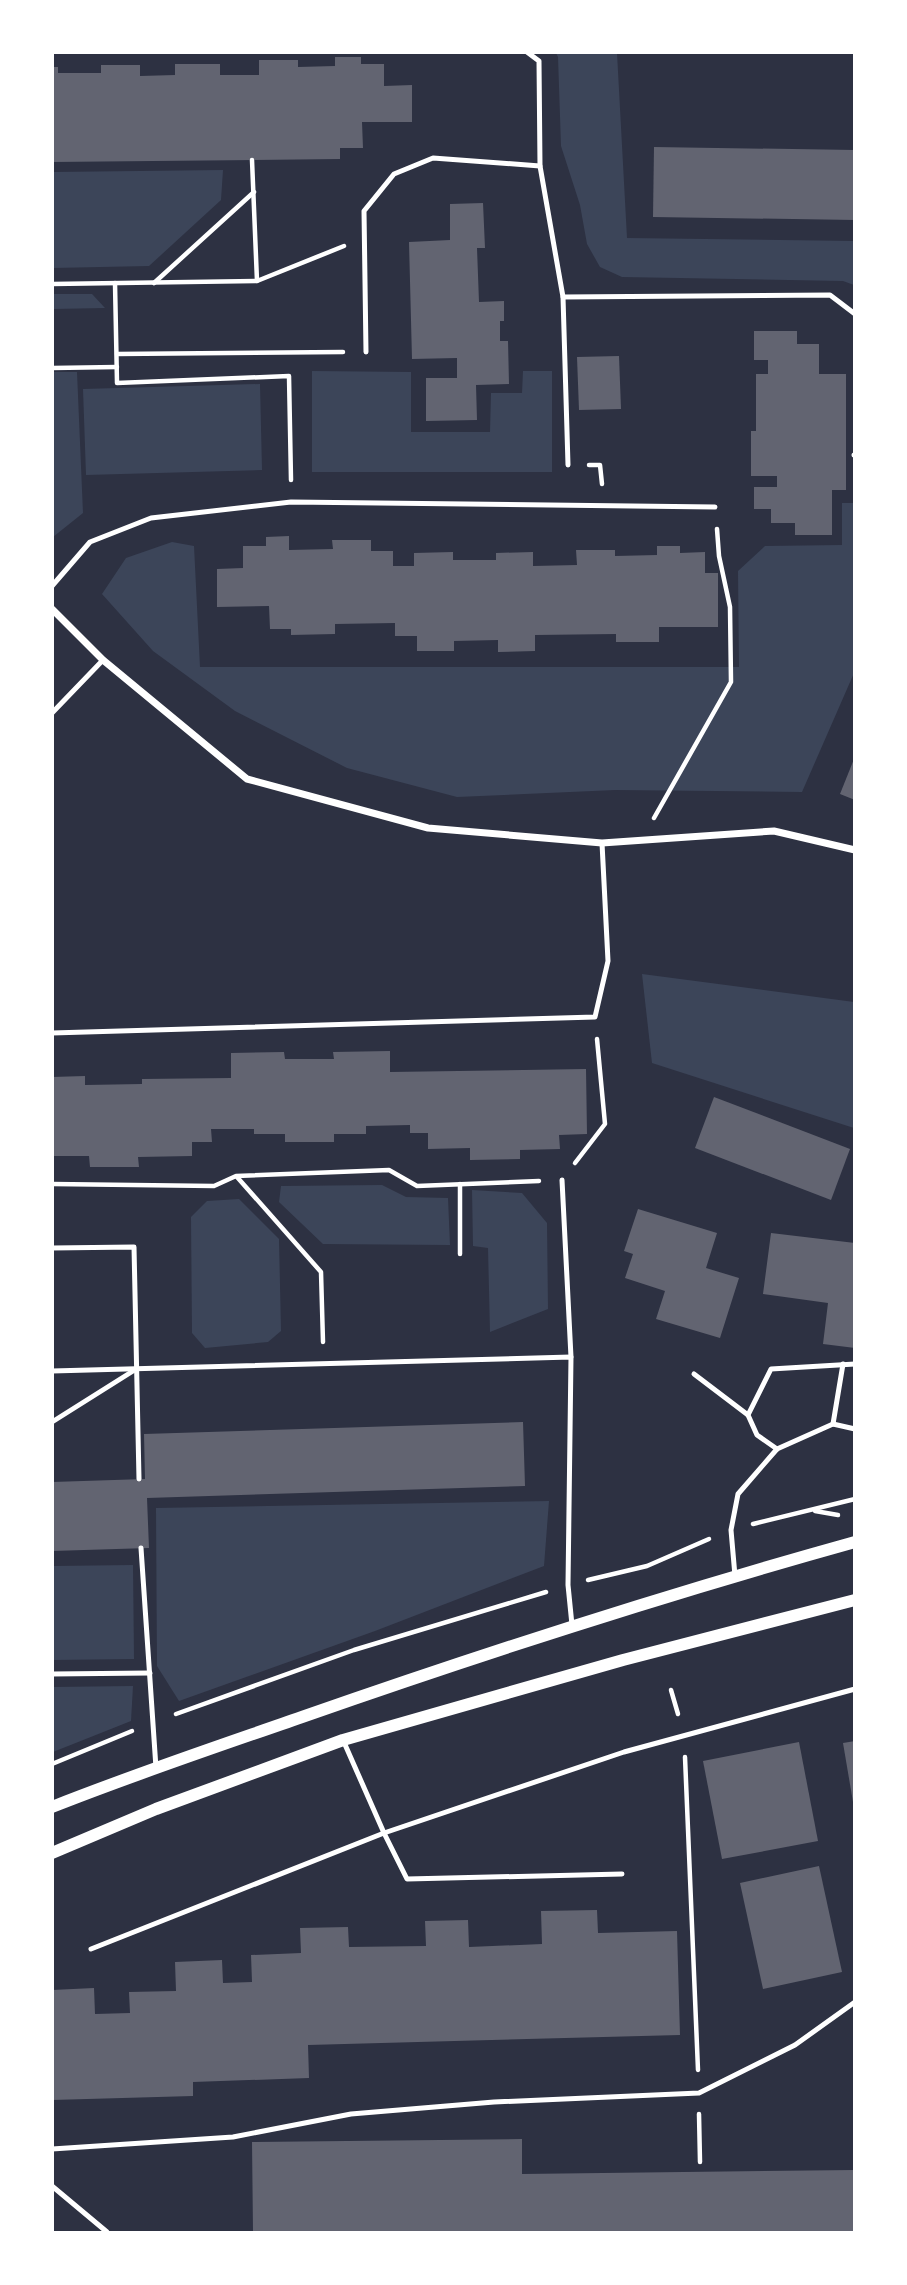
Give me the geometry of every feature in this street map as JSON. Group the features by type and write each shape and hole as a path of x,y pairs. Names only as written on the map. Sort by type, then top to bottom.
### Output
{"street":[{"path":"52,609 103,660 247,779 428,828 602,843 774,831 855,850"},
{"path":"52,1807 435,1670 735,1576 855,1542"},
{"path":"52,1853 156,1810 342,1740 623,1660 855,1600"}],"lane":[{"path":"527,52 539,61 540,166 563,297 568,465"},
{"path":"366,352 364,211 394,174 433,158 540,166"},
{"path":"563,297 830,295 855,314"},
{"path":"52,586 90,542 151,518 291,502 715,507"},
{"path":"52,713 103,660"},
{"path":"52,1033 595,1017 608,961 602,843"},
{"path":"562,1180 571,1357 568,1585 572,1626"},
{"path":"52,1248 134,1247 139,1479"},
{"path":"52,1371 571,1357"},
{"path":"833,1424 843,1364"},
{"path":"748,1415 771,1369 855,1364"},
{"path":"52,1422 136,1369"},
{"path":"694,1374 748,1415 757,1435 777,1449"},
{"path":"735,1576 730,1530 738,1494 777,1449 833,1424 855,1429"},
{"path":"141,1548 156,1768"},
{"path":"52,1674 150,1673"},
{"path":"91,1949 384,1833 624,1752 855,1689"},
{"path":"342,1740 407,1879 622,1874"},
{"path":"52,2149 233,2137 364,2113 494,2102 699,2093 795,2045 855,2002"},
{"path":"52,2186 107,2232"}],"path":[{"path":"253,160 257,281"},
{"path":"154,282 254,192"},
{"path":"52,284 257,281 364,238"},
{"path":"115,283 117,383 289,376 291,502"},
{"path":"117,354 366,352"},
{"path":"52,368 117,367"},
{"path":"642,840 731,682 730,607 719,556 715,507"},
{"path":"52,1184 214,1186 236,1176 389,1170 417,1186 562,1180 605,1124 595,1017"},
{"path":"236,1176 321,1272 324,1364"},
{"path":"460,1184 460,1254"},
{"path":"52,1764 152,1722 354,1650 568,1585 647,1566 730,1530 855,1499"},
{"path":"810,1510 838,1515"},
{"path":"671,1690 684,1737 698,2062"}],"shaded area":[{"path":"556,53 617,53 627,238 854,241 854,285 843,281 622,277 600,267 587,244 580,205 561,146"},
{"path":"223,170 221,200 149,266 53,268 53,172"},
{"path":"53,294 92,294 105,308 53,309"},
{"path":"312,371 411,372 411,432 490,432 491,393 522,393 523,371 552,371 552,472 312,472"},
{"path":"53,372 77,372 83,513 53,537"},
{"path":"260,384 262,470 86,475 83,389"},
{"path":"842,503 854,503 854,673 802,792 615,790 457,797 347,768 235,711 153,651 102,594 126,558 172,542 194,546 200,667 739,667 738,571 765,546 842,545"},
{"path":"642,974 854,1002 854,1128 652,1063"},
{"path":"382,1185 406,1197 448,1198 450,1245 323,1244 279,1202 281,1186"},
{"path":"472,1190 522,1193 547,1223 548,1309 490,1332 488,1248 473,1246"},
{"path":"239,1199 279,1239 281,1331 268,1342 205,1348 192,1333 191,1217 207,1201"},
{"path":"549,1501 544,1566 375,1631 179,1701 157,1666 156,1508"},
{"path":"133,1565 134,1659 53,1660 53,1566"},
{"path":"133,1686 131,1721 53,1752 53,1687"}],"building":[{"path":"335,57 361,57 361,64 384,64 384,86 412,85 412,122 362,122 363,148 340,148 340,159 52,162 52,67 58,67 58,73 101,73 101,65 140,65 140,76 175,75 175,64 220,64 220,75 259,75 259,60 298,60 298,67 335,66"},
{"path":"654,147 855,150 855,220 653,217"},
{"path":"483,203 485,248 477,248 479,302 504,301 500,341 508,341 509,384 476,385 477,420 426,421 426,378 457,378 457,358 412,359 409,242 450,240 450,204"},
{"path":"754,331 797,331 797,344 819,344 819,374 846,374 846,490 832,490 832,535 795,535 795,523 771,523 771,509 754,509 754,487 777,487 777,476 751,476 751,431 756,431 756,374 768,374 768,360 754,360"},
{"path":"619,356 621,409 579,410 577,357"},
{"path":"289,536 289,550 333,549 332,540 371,540 371,551 393,551 393,566 414,566 414,553 453,552 453,560 496,560 496,553 533,552 533,566 577,565 576,550 615,550 615,556 657,555 657,546 680,546 680,553 705,552 705,573 718,573 718,627 659,627 659,642 616,642 616,634 535,635 535,651 498,652 498,640 454,641 454,651 417,651 417,636 395,636 395,623 335,624 335,634 291,635 291,629 270,629 269,606 217,607 217,569 243,568 243,546 266,546 266,537"},
{"path":"855,759 855,800 840,794"},
{"path":"390,1051 390,1072 586,1069 587,1134 559,1135 560,1149 520,1150 520,1159 470,1160 470,1148 428,1149 428,1133 410,1133 410,1125 366,1126 366,1134 334,1134 334,1142 285,1142 285,1134 254,1134 254,1129 211,1129 212,1142 192,1142 192,1156 138,1157 139,1167 90,1167 89,1156 52,1156 52,1077 85,1076 85,1085 142,1084 142,1079 231,1078 231,1053 284,1052 285,1059 334,1059 333,1052"},
{"path":"714,1097 850,1149 831,1200 695,1148"},
{"path":"638,1209 717,1233 706,1268 739,1278 720,1338 656,1319 665,1291 625,1278 633,1254 624,1251"},
{"path":"771,1233 855,1243 855,1348 823,1344 828,1303 763,1294"},
{"path":"523,1422 525,1486 147,1498 149,1548 52,1551 52,1482 145,1479 144,1434"},
{"path":"855,1741 855,1802 853,1802 843,1743"},
{"path":"799,1742 818,1841 722,1859 703,1761"},
{"path":"819,1866 842,1972 763,1989 740,1883"},
{"path":"597,1910 598,1933 677,1931 680,2035 308,2045 309,2078 193,2082 193,2096 52,2100 52,1990 94,1988 95,2014 130,2013 129,1992 176,1991 175,1962 222,1960 223,1983 252,1982 251,1955 301,1953 300,1928 348,1927 349,1947 426,1946 425,1921 468,1920 469,1947 542,1944 541,1911"},
{"path":"522,2139 522,2174 855,2170 855,2232 253,2232 252,2142"}]}
